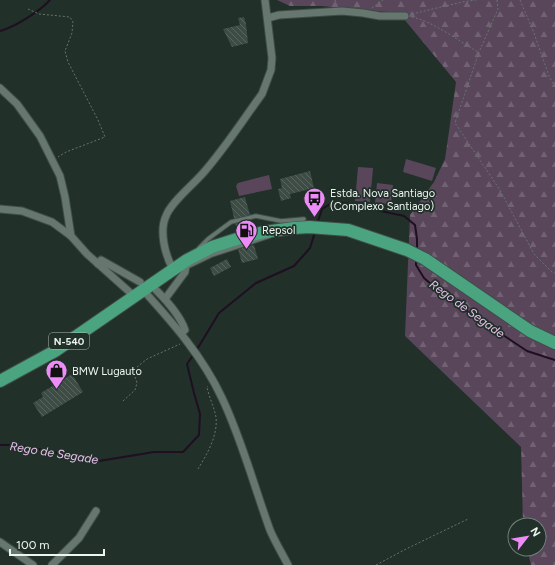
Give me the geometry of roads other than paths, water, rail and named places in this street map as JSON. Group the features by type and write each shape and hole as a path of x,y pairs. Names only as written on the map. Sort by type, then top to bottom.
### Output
{"highway":[{"name":"N-540","path":"0,381 55,351 139,289 212,247 264,232 294,228 309,227 348,230 407,250 425,259 530,331 555,343"}],"street":[{"path":"173,269 169,262 164,238 163,223 166,215 171,207 204,172 262,94 271,70 272,58 265,0"},
{"path":"268,18 279,15 309,12 342,11 363,12 380,16 406,16"},
{"path":"0,88 17,104 40,136 53,161 60,176 71,236"},
{"path":"0,209 22,211 52,222 71,236 98,264 139,289"},
{"path":"98,264 101,260 139,289 181,333 202,363 222,397 271,532 288,565"},
{"path":"165,299 185,272 190,261"},
{"path":"156,290 165,299 182,322 185,330 181,333"},
{"path":"52,565 78,538 96,511"},
{"path":"0,542 34,565"}],"lane":[{"path":"190,261 208,239 231,222 256,216 281,221 304,219"},
{"path":"190,261 294,228"},
{"path":"190,261 212,255"}],"waterway":[{"path":"0,31 27,18 50,0"},
{"name":"Rego de Segade","path":"317,224 322,209 330,204 344,203 404,216 415,225 417,249"},
{"name":"Rego de Segade","path":"196,351 219,313 256,283 294,266 310,248 315,232"},
{"name":"Rego de Segade","path":"416,259 416,265 424,278 446,297 527,351 555,360"},
{"name":"Rego de Segade","path":"0,445 17,445 99,461 154,452 183,452 199,435 200,414 187,364 194,354"}],"place":[{"name":"Estda. Nova Santiago (Complexo Santiago)","path":"315,218"},
{"name":"Repsol","path":"247,250"},
{"name":"BMW Lugauto","path":"56,390"}]}
